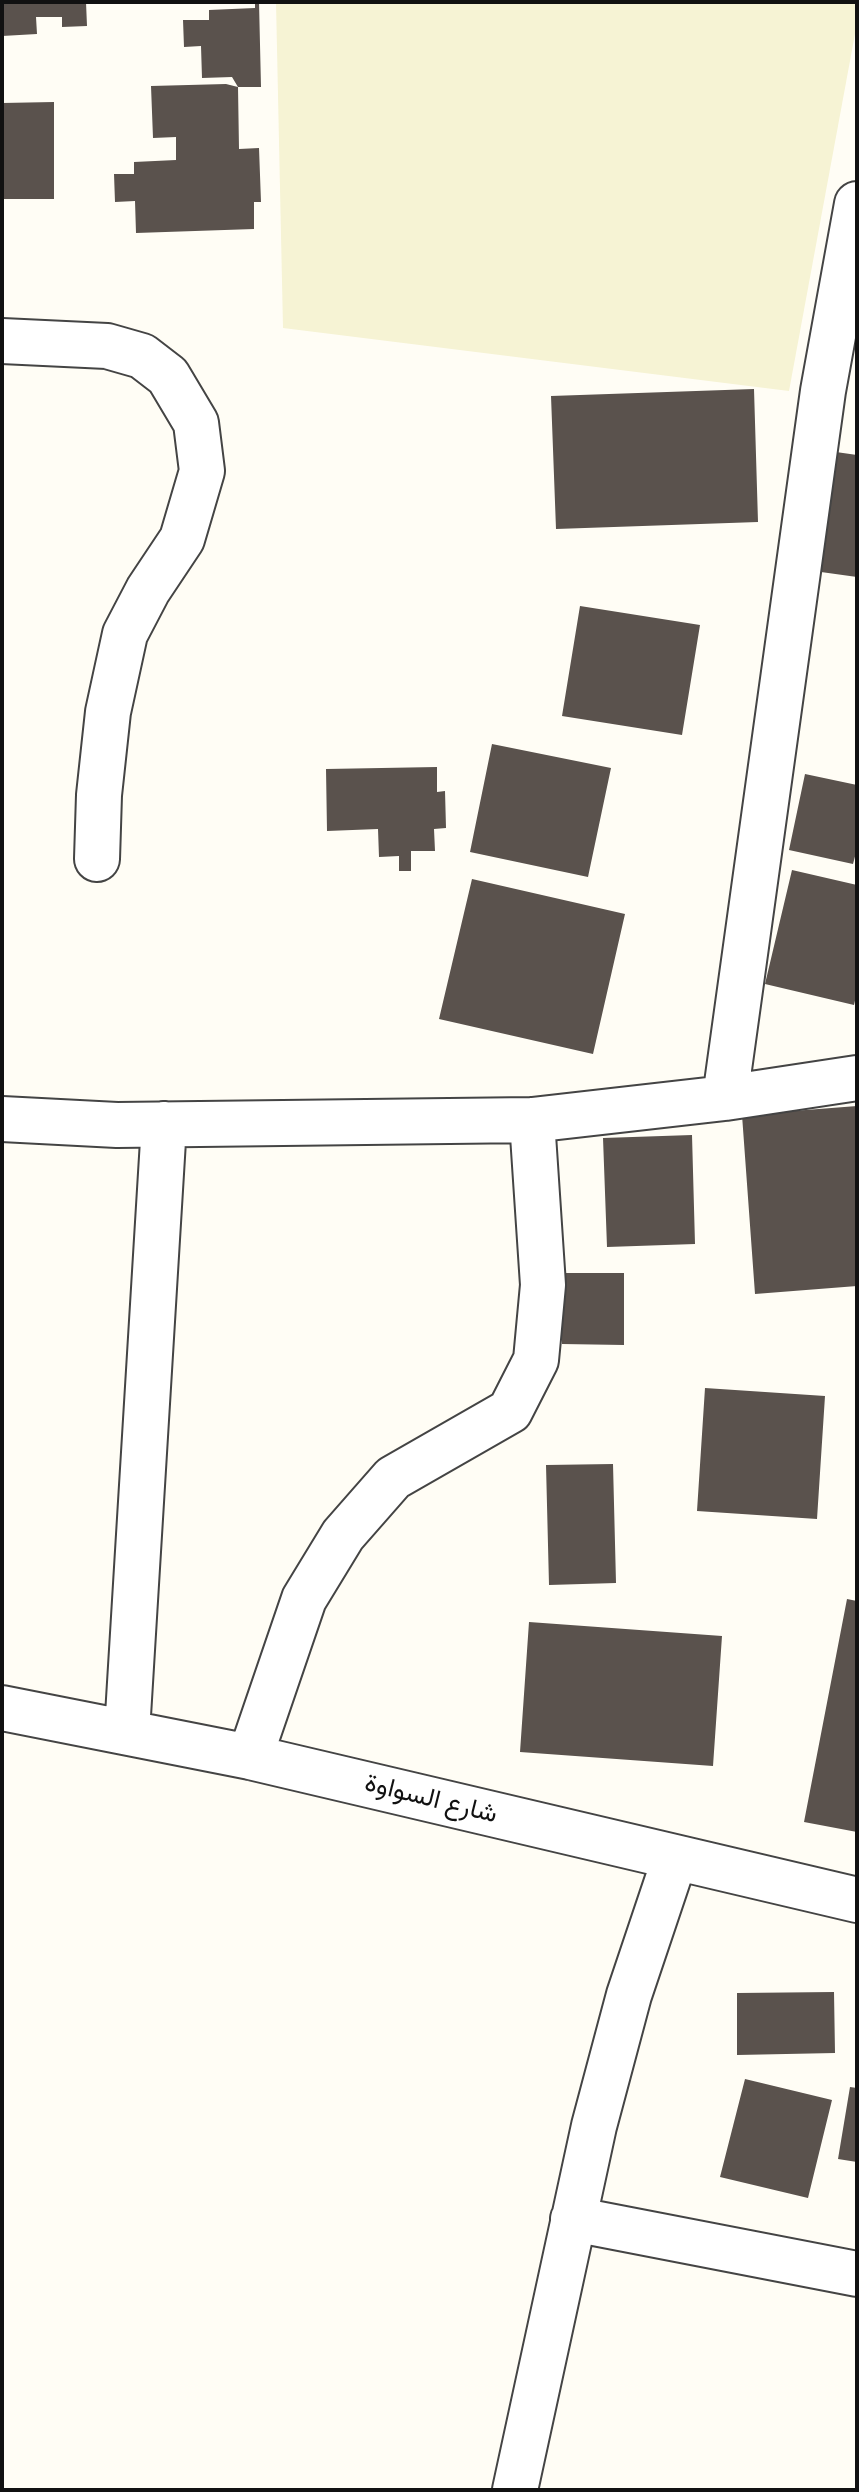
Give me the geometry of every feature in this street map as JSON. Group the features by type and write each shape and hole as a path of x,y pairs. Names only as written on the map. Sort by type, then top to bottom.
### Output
{"street":[{"path":"725,1098 823,391 857,204"},
{"path":"2,341 107,346 142,356 168,376 196,423 202,471 182,539 148,590 125,634 108,712 99,795 97,859"},
{"path":"2,1119 117,1125 532,1120 725,1098 857,1078"},
{"path":"250,1757 304,1599 343,1535 393,1478 510,1411 536,1360 543,1285 532,1120"},
{"path":"127,1732 164,1124"},
{"name":"شارع السواوة","path":"2,1708 250,1757 857,1900"},
{"path":"515,2490 573,2219 629,1995 675,1858"},
{"path":"573,2219 857,2274"}],"shaded area":[{"path":"276,2 857,2 857,23 789,391 283,328"}],"building":[{"path":"2,2 86,2 87,26 62,27 62,17 36,17 37,34 2,36"},
{"path":"255,2 259,2 261,87 238,87 232,77 202,78 201,46 184,47 183,20 209,20 209,10 255,8"},
{"path":"226,84 238,87 239,149 259,148 261,202 254,202 254,229 136,233 135,201 115,202 114,174 134,174 134,162 176,160 176,137 153,138 151,86"},
{"path":"54,102 54,199 2,199 2,103"},
{"path":"754,389 758,522 556,529 551,396"},
{"path":"836,452 857,455 857,577 821,572"},
{"path":"580,606 700,625 682,735 562,716"},
{"path":"492,744 611,768 588,877 470,852"},
{"path":"437,767 437,792 445,791 446,828 434,829 435,851 411,851 411,871 399,871 399,856 379,857 378,829 327,831 326,769"},
{"path":"805,774 857,785 857,849 853,864 789,850"},
{"path":"792,870 857,885 857,992 854,1005 765,984"},
{"path":"472,879 625,914 593,1054 439,1019"},
{"path":"857,1106 857,1286 755,1294 742,1115"},
{"path":"692,1135 695,1244 607,1247 603,1138"},
{"path":"562,1273 624,1273 624,1345 562,1344"},
{"path":"705,1388 825,1396 817,1519 697,1511"},
{"path":"613,1464 616,1583 549,1585 546,1465"},
{"path":"847,1599 857,1601 857,1832 804,1822"},
{"path":"529,1622 722,1636 713,1766 520,1752"},
{"path":"834,1992 835,2053 737,2055 737,1993"},
{"path":"745,2079 832,2100 808,2198 720,2177"},
{"path":"850,2087 857,2088 857,2162 838,2159"}]}
